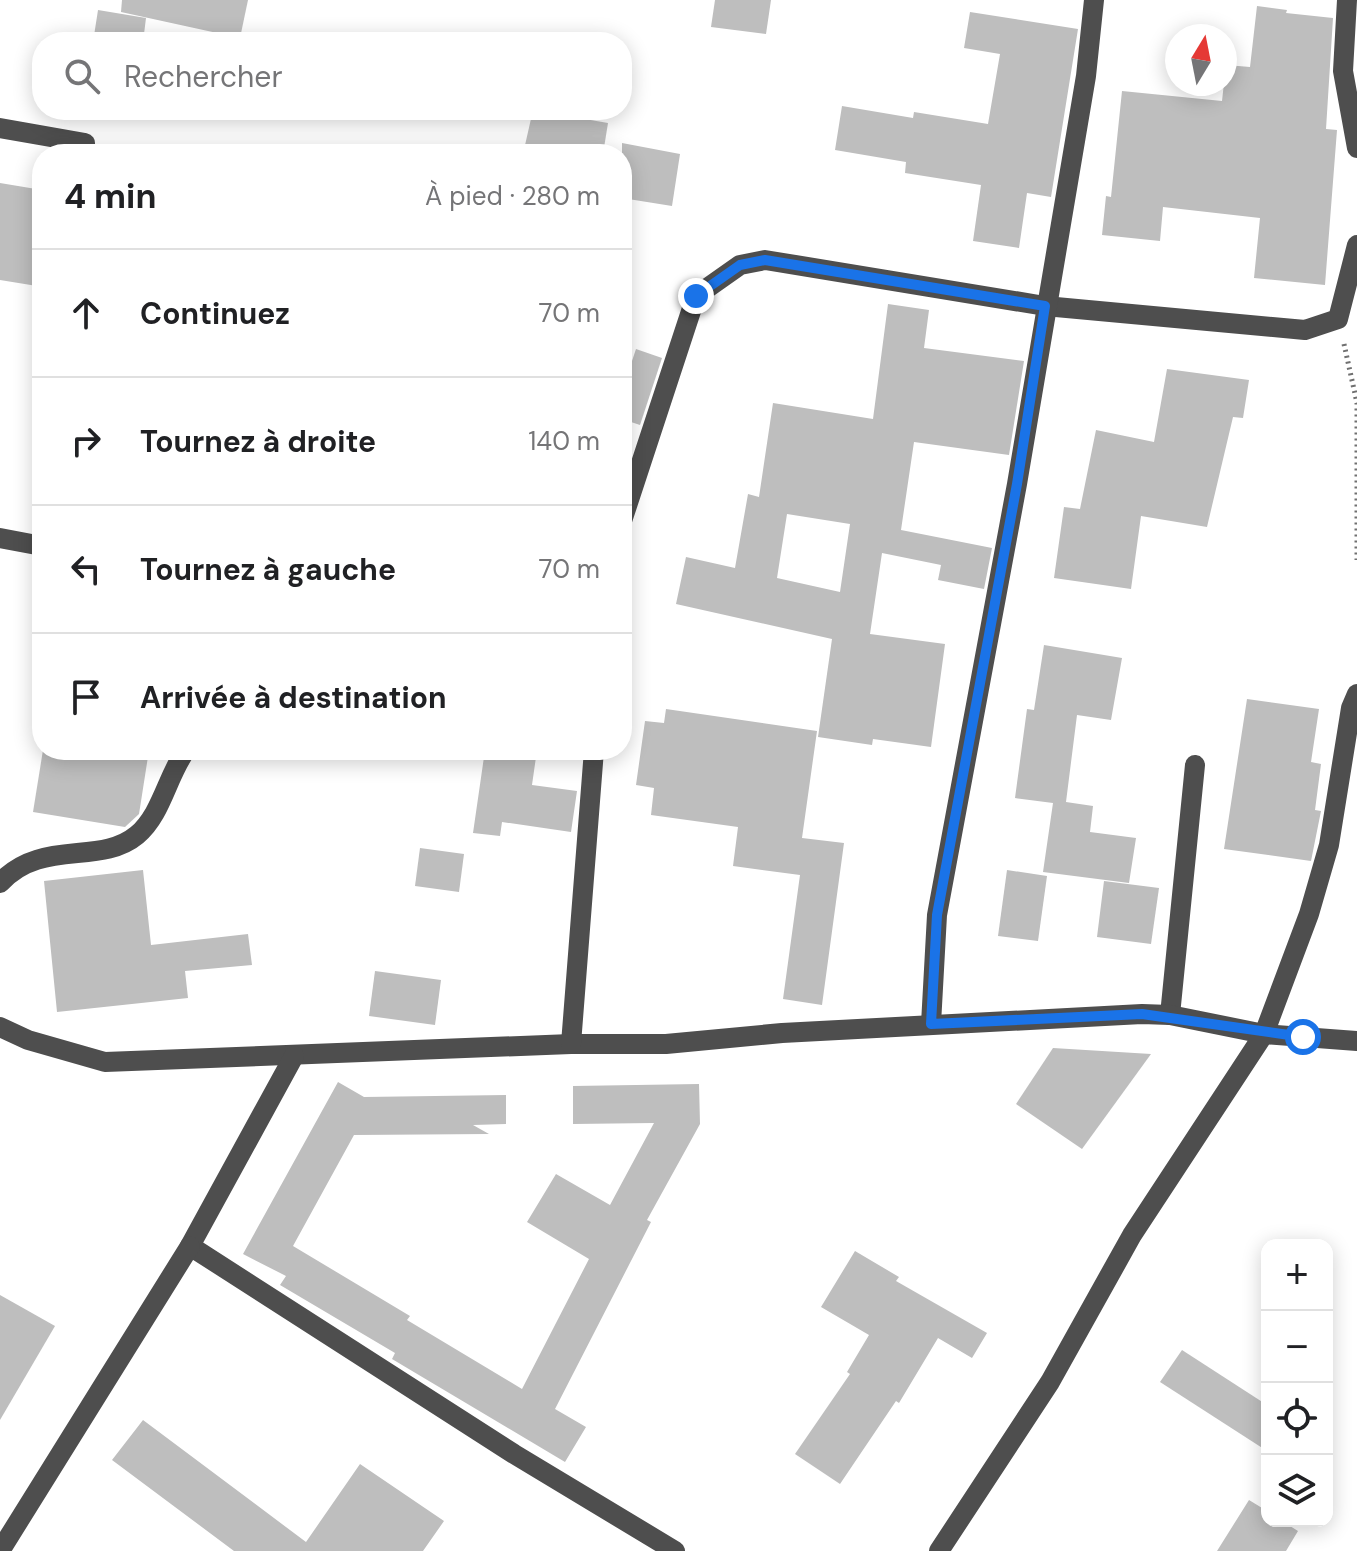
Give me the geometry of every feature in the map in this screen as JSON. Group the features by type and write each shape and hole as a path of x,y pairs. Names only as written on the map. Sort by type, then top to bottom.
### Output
{"street":[{"path":"931,1024 937,915 1017,484 1086,76 1094,0"},
{"path":"1347,0 1343,71 1357,148"},
{"path":"0,128 85,143"},
{"path":"632,491 696,296 740,265 765,260 1045,306 1305,330 1338,319 1357,245"},
{"path":"0,538 32,544"},
{"path":"939,1551 1050,1382 1132,1235 1264,1034 1309,914 1329,845 1351,708 1357,694"},
{"path":"0,883 9,873 49,854 100,850 136,836 157,809 170,772 179,760"},
{"path":"571,1044 593,760"},
{"path":"1170,1015 1195,765"},
{"path":"0,1027 28,1040 105,1062 571,1044 666,1044 1083,1015 1170,1015 1264,1034 1357,1041"},
{"path":"0,1551 190,1246 294,1056"},
{"path":"190,1246 514,1454 675,1551"}],"path":[{"path":"1338,319 1357,403 1357,560"}],"building":[{"path":"122,0 248,0 241,32 213,32 121,12"},
{"path":"715,0 771,0 766,34 711,27"},
{"path":"1257,6 1333,18 1326,129 1337,130 1325,285 1254,278 1260,218 1163,207 1160,241 1102,235 1106,196 1111,197 1122,91 1222,101 1223,96 1237,96 1237,66 1250,67"},
{"path":"98,10 146,18 144,32 95,32"},
{"path":"970,12 1078,29 1051,197 1027,193 1019,248 973,241 981,185 905,173 906,162 835,150 842,106 913,118 914,112 988,124 1000,54 964,48"},
{"path":"531,120 608,123 605,144 525,144"},
{"path":"632,145 680,154 672,206 632,200"},
{"path":"0,183 32,188 32,285 0,280"},
{"path":"888,304 929,310 924,348 1024,361 1009,455 914,442 901,530 992,548 984,589 938,580 941,565 882,553 870,634 945,644 931,747 873,739 872,745 818,737 832,639 676,604 686,557 735,568 748,494 759,497 773,403 873,419","holes":["787,514 850,524 840,592 777,578"]},
{"path":"636,349 662,358 640,425 632,422 632,361"},
{"path":"1167,369 1249,380 1243,418 1233,417 1207,527 1141,516 1131,589 1054,578 1064,507 1080,509 1096,430 1154,442"},
{"path":"1044,645 1122,658 1111,720 1077,715 1066,802 1093,806 1090,832 1136,838 1129,883 1043,872 1053,803 1015,798 1027,709 1034,710"},
{"path":"1247,699 1319,709 1311,762 1321,764 1315,810 1321,811 1311,861 1224,849"},
{"path":"666,709 817,731 802,838 844,843 822,1005 783,999 800,875 733,866 738,827 651,815 654,788 636,785 645,721 664,723"},
{"path":"41,760 147,760 139,814 125,827 33,812"},
{"path":"484,760 536,760 532,785 577,791 571,832 502,822 500,836 473,833"},
{"path":"420,848 464,854 459,892 415,886"},
{"path":"143,870 151,945 248,934 252,965 185,971 188,998 57,1012 44,881"},
{"path":"1007,870 1047,876 1038,941 998,936"},
{"path":"1104,881 1159,888 1151,944 1097,937"},
{"path":"375,971 441,980 435,1025 369,1016"},
{"path":"1053,1048 1151,1054 1082,1149 1016,1104"},
{"path":"338,1082 364,1097 506,1095 506,1124 473,1125 489,1134 354,1135 293,1246 410,1316 407,1320 522,1389 589,1259 527,1222 556,1174 610,1205 654,1123 573,1124 573,1086 699,1084 700,1124 647,1220 651,1222 555,1409 586,1427 565,1462 392,1359 395,1353 280,1285 286,1276 243,1254"},
{"path":"855,1251 899,1277 896,1281 987,1333 972,1358 938,1338 899,1403 896,1401 840,1484 795,1454 850,1374 847,1372 869,1335 821,1307"},
{"path":"0,1295 55,1326 0,1420"},
{"path":"1182,1350 1261,1401 1261,1447 1160,1382"},
{"path":"143,1420 306,1542 360,1464 444,1521 423,1551 234,1551 112,1460"},
{"path":"1249,1500 1261,1507 1261,1527 1292,1527 1298,1531 1286,1551 1217,1551"}],"route":[{"path":"696,296 740,265 765,260 891,278 1045,306 1017,484 937,915 931,1024 1142,1014 1170,1015 1264,1034 1303,1037"}]}
